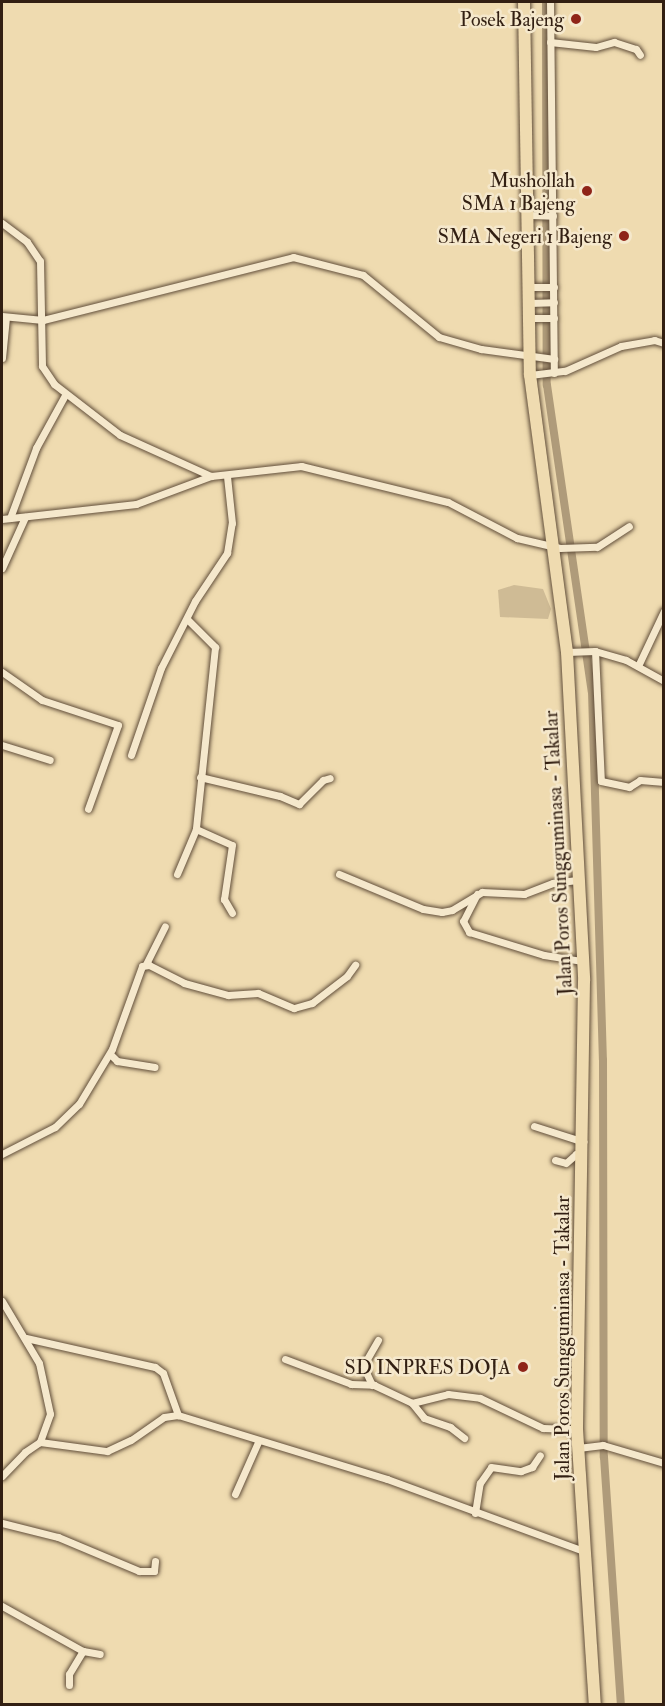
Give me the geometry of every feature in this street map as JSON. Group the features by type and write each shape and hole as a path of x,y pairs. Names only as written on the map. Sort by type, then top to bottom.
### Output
{"highway":[{"name":"Jalan Poros Sungguminasa - Takalar","path":"524,2 533,215 534,375 571,652 583,961 584,1148 578,1429 583,1447 584,1551 595,1704"}],"street":[{"path":"550,2 553,374"},
{"path":"550,42 596,47 614,42 636,49 640,55"},
{"path":"533,215 552,216"},
{"path":"2,223 37,254 43,320 42,366 65,394 120,435 211,476"},
{"path":"2,358 4,316 43,320 293,257 363,275 439,337 534,358 552,359"},
{"path":"532,287 552,287"},
{"path":"533,303 552,303"},
{"path":"534,317 553,318"},
{"path":"534,375 553,374 611,348 654,340 663,343"},
{"path":"10,518 36,448 65,394"},
{"path":"2,519 136,504 211,476 290,467 322,469 458,505 517,538 556,548 575,548 609,542 629,526"},
{"path":"131,755 161,668 187,619 227,553 232,523 226,476"},
{"path":"2,568 25,516"},
{"path":"638,666 663,611"},
{"path":"177,874 196,829 215,647 187,619"},
{"path":"571,652 593,651 638,666 663,681"},
{"path":"593,651 601,781 629,787 640,780 663,782"},
{"path":"2,672 42,700 118,725 88,809"},
{"path":"2,745 50,760"},
{"path":"200,777 280,796 299,804 322,780 330,778"},
{"path":"196,829 232,845 224,899 232,914"},
{"path":"339,874 433,911 452,910 477,893 524,894 548,885 579,880"},
{"path":"477,893 463,921 469,932 544,955 583,961"},
{"path":"2,1155 67,1117 110,1053 138,976 165,926"},
{"path":"146,964 184,983 228,995 258,993 294,1008 312,1003 347,976 355,965"},
{"path":"110,1053 117,1061 154,1067"},
{"path":"534,1126 584,1148 566,1163 555,1160"},
{"path":"2,1301 39,1363 50,1414 40,1442 25,1452 2,1476"},
{"path":"26,1338 155,1366 163,1373 178,1415"},
{"path":"372,1385 363,1366 378,1340"},
{"path":"285,1359 351,1383 372,1385 412,1403 424,1418 450,1427 464,1438"},
{"path":"412,1403 448,1394 480,1398 543,1428 578,1429"},
{"path":"40,1442 107,1451 131,1440 164,1417 178,1415 258,1442 387,1479 584,1551"},
{"path":"235,1494 258,1442"},
{"path":"583,1447 603,1445 663,1462"},
{"path":"475,1513 480,1483 491,1467 521,1471 532,1467 540,1455"},
{"path":"2,1523 58,1537 139,1571 154,1571 156,1561"},
{"path":"2,1606 83,1651 100,1654"},
{"path":"69,1685 69,1674 83,1651"}],"shaded area":[{"path":"514,585 543,589 551,609 548,619 500,617 498,590"}],"waterway":[{"path":"546,2 547,385 592,692 603,1060 604,1457 621,1704"}],"place":[{"name":"Posek Bajeng","path":"576,19"},
{"name":"Mushollah SMA 1 Bajeng","path":"587,191"},
{"name":"SMA Negeri 1 Bajeng","path":"624,236"},
{"name":"SD INPRES DOJA","path":"523,1367"}]}
